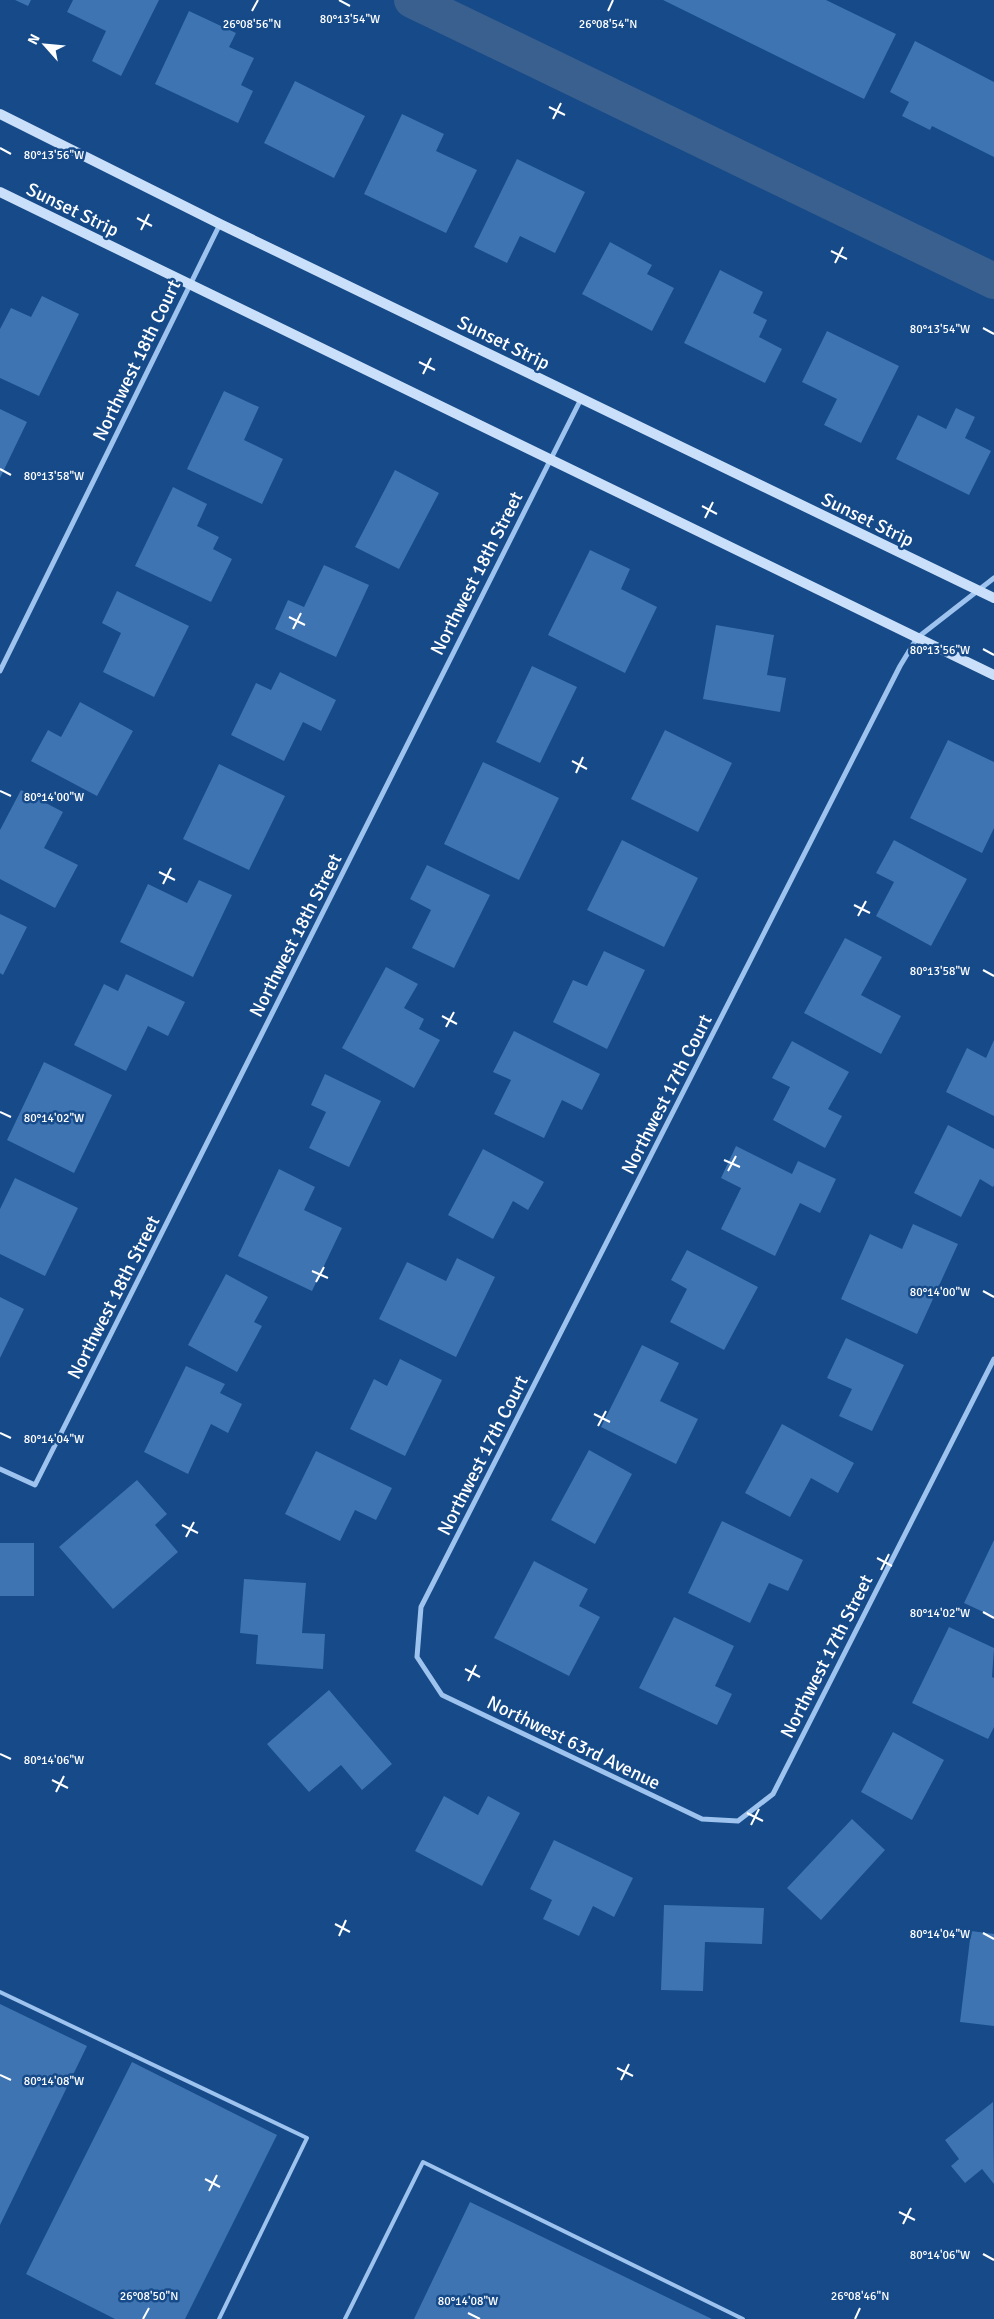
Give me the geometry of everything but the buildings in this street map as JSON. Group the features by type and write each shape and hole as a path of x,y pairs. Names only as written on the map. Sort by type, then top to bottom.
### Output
{"street":[{"name":"Sunset Strip","path":"0,114 220,224 994,598"},
{"name":"Sunset Strip","path":"0,192 189,286 551,458 994,674"},
{"name":"Northwest 18th Court","path":"0,671 220,224"},
{"name":"Northwest 18th Street","path":"0,1469 35,1485 582,398"},
{"name":"Northwest 17th Court","path":"417,1657 421,1606 917,638 994,578"},
{"name":"Northwest 17th Street","path":"738,1821 773,1794 994,1359"},
{"name":"Northwest 63rd Avenue","path":"417,1657 442,1695 702,1819 738,1821"}],"lane":[{"path":"0,1992 307,2138 219,2319"},
{"path":"346,2319 423,2162 743,2319"}],"waterway":[{"path":"412,0 994,281"}]}
